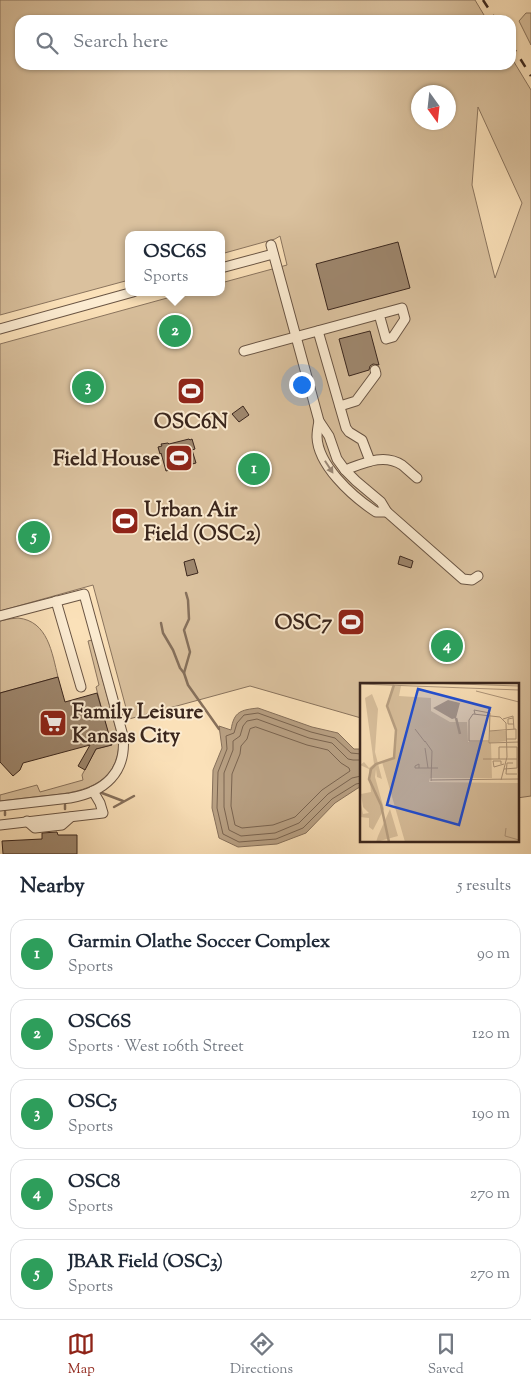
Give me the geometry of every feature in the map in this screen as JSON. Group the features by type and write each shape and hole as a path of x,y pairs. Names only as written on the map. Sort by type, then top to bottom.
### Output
{"street":[{"path":"225,267 272,249 319,421 338,459 356,481 381,502 387,512 463,579 472,580 478,576"},
{"path":"0,329 125,294"},
{"path":"244,351 379,314"},
{"path":"318,330 349,432 362,440 370,461"},
{"path":"340,406 356,401 376,374 375,370"},
{"path":"319,421 317,437 327,465 344,486 373,510 376,512 387,512"},
{"path":"346,470 370,461 381,459 393,460 417,478"},
{"path":"0,616 84,594 123,736 123,751 119,767 107,783 93,792 79,797 0,806"},
{"path":"56,601 81,687"},
{"path":"0,825 103,813 100,803 93,792"}],"shaded area":[{"path":"0,0 475,0 484,15 15,15 15,70 516,70 516,65 531,90 531,796 518,798 518,683 360,683 360,718 250,686 129,719 93,585 0,611 0,344 174,296 225,296 225,282 287,265 280,236 225,253 225,231 125,231 125,281 0,315","holes":["478,107 522,203 495,278 472,185"]},
{"path":"526,13 531,13 531,45 519,21"},
{"path":"18,618 28,620 42,632 51,649 58,677 0,693 0,621"},
{"path":"92,640 119,740 117,756 112,768 104,778 94,784 70,793 0,801 0,795 37,785 40,792 83,780 82,775 96,749 111,745 96,687 99,685 88,641"}],"water":[{"path":"258,708 312,727 338,733 354,749 360,749 360,787 335,803 306,833 277,844 238,847 219,838 212,808 213,770 222,748 219,726 231,730 236,715"}],"building":[{"path":"398,242 410,288 328,310 316,264"},
{"path":"370,331 379,365 373,364 369,370 349,376 339,339"},
{"path":"243,406 249,415 239,422 232,414"},
{"name":"Field House","path":"192,439 195,449 192,450 196,463 166,471 158,447 162,446 161,444"},
{"path":"400,556 413,561 411,568 398,564"},
{"path":"194,559 198,573 187,576 184,562"},
{"name":"Family Leisure Kansas City","path":"58,677 65,702 97,693 112,745 96,749 85,770 78,766 90,745 23,763 20,770 13,776 0,762 0,693"},
{"path":"57,832 58,835 77,835 77,854 3,854 2,841 42,839 42,833"}],"waterway":[{"path":"184,673 190,652 184,630 189,619 186,593"},
{"path":"161,623 163,633 173,650 188,685 219,729"},
{"path":"102,793 123,801"},
{"path":"114,807 134,796"}],"railway":[{"path":"483,0 493,15"},
{"path":"516,52 531,76"}],"place":[{"name":"OSC6S","path":"175,331"},
{"name":"OSC5","path":"88,387"},
{"name":"OSC6N","path":"191,391"},
{"name":"Field House","path":"179,458"},
{"name":"Garmin Olathe Soccer Complex","path":"254,469"},
{"name":"Urban Air Field (OSC2)","path":"125,521"},
{"name":"JBAR Field (OSC3)","path":"34,537"},
{"name":"OSC7","path":"351,622"},
{"name":"OSC8","path":"447,646"},
{"name":"Family Leisure Kansas City","path":"53,723"}]}
